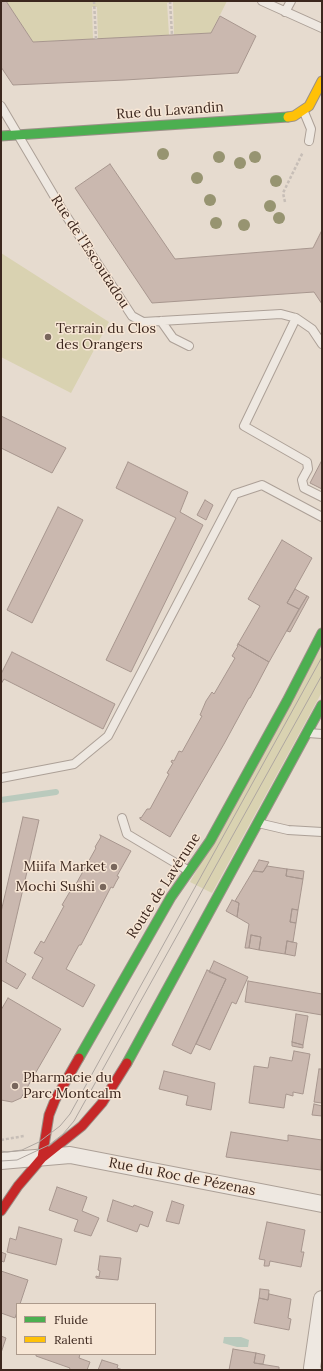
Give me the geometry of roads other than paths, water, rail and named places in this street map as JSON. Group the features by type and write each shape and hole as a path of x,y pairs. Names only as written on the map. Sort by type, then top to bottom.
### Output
{"street":[{"path":"304,111 322,81"},
{"name":"Rue du Lavandin","path":"1,136 20,136 281,118 294,116 304,111"},
{"name":"Route de Lavérune","path":"42,1158 49,1115 55,1100 146,940 172,897 210,841 287,701 322,633"},
{"path":"1,1211 18,1186 42,1158 82,1126 106,1097 127,1063 218,899 257,823 322,705"},
{"name":"Rue du Roc de Pézenas","path":"1,1161 70,1155 322,1204"},
{"path":"313,1370 312,1368 322,1299"}],"lane":[{"path":"262,1 322,28"},
{"path":"285,12 290,1"},
{"name":"Rue de l'Escoutadou","path":"1,106 20,136 44,180 132,316 143,322 281,314 296,318 312,329 322,344"},
{"path":"304,111 311,129 308,141"},
{"path":"296,318 244,426 307,462 308,469 302,480 304,488 322,497"},
{"path":"161,321 173,338 189,346"},
{"path":"1,778 74,764 108,736 235,494 262,485 322,517"},
{"path":"307,733 322,734"},
{"path":"122,818 127,834 190,871"},
{"path":"257,823 288,830 322,832"}],"waterway":[{"path":"1,800 56,792"}],"tram line":[{"path":"1,1151 7,1152 22,1150 39,1142 60,1126 70,1114 322,657"},
{"path":"1,1161 17,1160 49,1145 63,1134 74,1121 322,675"}],"place":[{"name":"Terrain du Clos des Orangers","path":"48,337"},
{"name":"Miifa Market","path":"114,867"},
{"name":"Mochi Sushi","path":"103,887"},
{"name":"Pharmacie du Parc Montcalm","path":"15,1086"}]}
